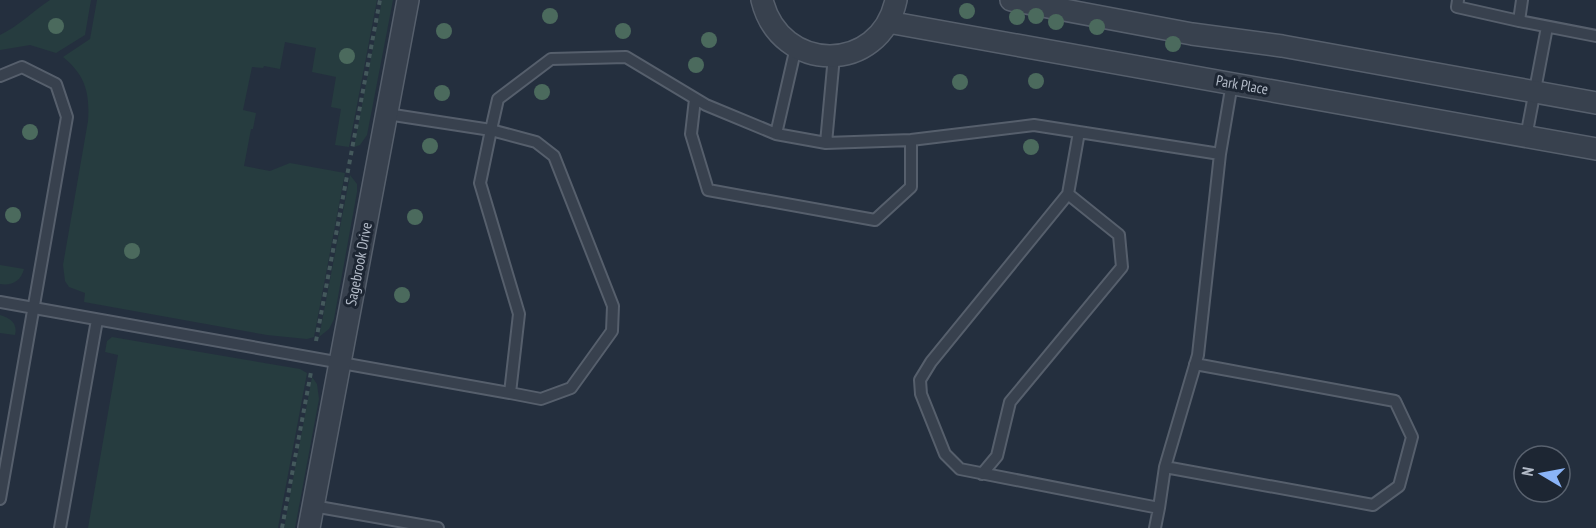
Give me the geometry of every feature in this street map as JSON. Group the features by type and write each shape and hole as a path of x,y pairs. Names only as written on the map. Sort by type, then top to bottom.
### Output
{"street":[{"name":"Sagebrook Drive","path":"309,528 408,0"},
{"path":"762,0 765,11 776,30 796,47 820,56 834,56 862,48 878,36 888,22 896,0"},
{"path":"1011,0 1192,34 1282,46 1596,103"},
{"name":"Park Place","path":"888,22 1596,149"}],"lane":[{"path":"1458,0 1457,7 1596,36"},
{"path":"1518,21 1522,0"},
{"path":"1526,137 1547,27"},
{"path":"776,134 796,47"},
{"path":"826,143 834,56"},
{"path":"510,393 519,314 480,183 498,99 551,59 626,57 706,105 776,134 826,143 911,140 1034,125 1220,154"},
{"path":"0,76 21,67 56,84 67,117 0,500"},
{"path":"1155,528 1165,467 1198,355 1220,154 1232,83"},
{"path":"695,99 691,134 708,190 875,220 911,187 911,140"},
{"path":"0,302 340,361 542,399 570,388 612,331 613,306 554,156 536,142 491,130 387,114"},
{"path":"1079,132 1068,194 931,362 920,380 921,394 945,454 960,470 1159,508"},
{"path":"982,474 997,456 1010,402 1122,267 1119,235 1068,194"},
{"path":"60,528 98,320"},
{"path":"1165,467 1373,505 1399,486 1412,437 1395,401 1195,364"},
{"path":"313,506 438,528"}],"path":[{"path":"345,184 380,0"}],"green space":[{"path":"50,0 91,0 85,35 56,53 30,45 0,50 0,35"},
{"path":"97,0 377,0 349,147 335,145 341,109 331,107 336,77 312,72 316,48 285,42 280,69 264,66 263,68 252,67 243,110 256,113 244,166 270,171 290,163 345,173 314,337 307,339 267,335 84,302 85,293 69,287 65,281 63,265 88,121 88,101 81,78 63,57 90,39"},
{"path":"382,0 393,0 367,135 360,145 354,147"},
{"path":"350,175 357,184 357,192 334,319 329,329 319,337"},
{"path":"0,265 24,269 21,277 15,282 0,284"},
{"path":"0,315 12,322 15,335 0,333"},
{"path":"112,337 300,369 307,373 278,528 88,528 118,355 105,352 107,341"},
{"path":"312,377 317,384 319,399 295,528 284,528"}]}
